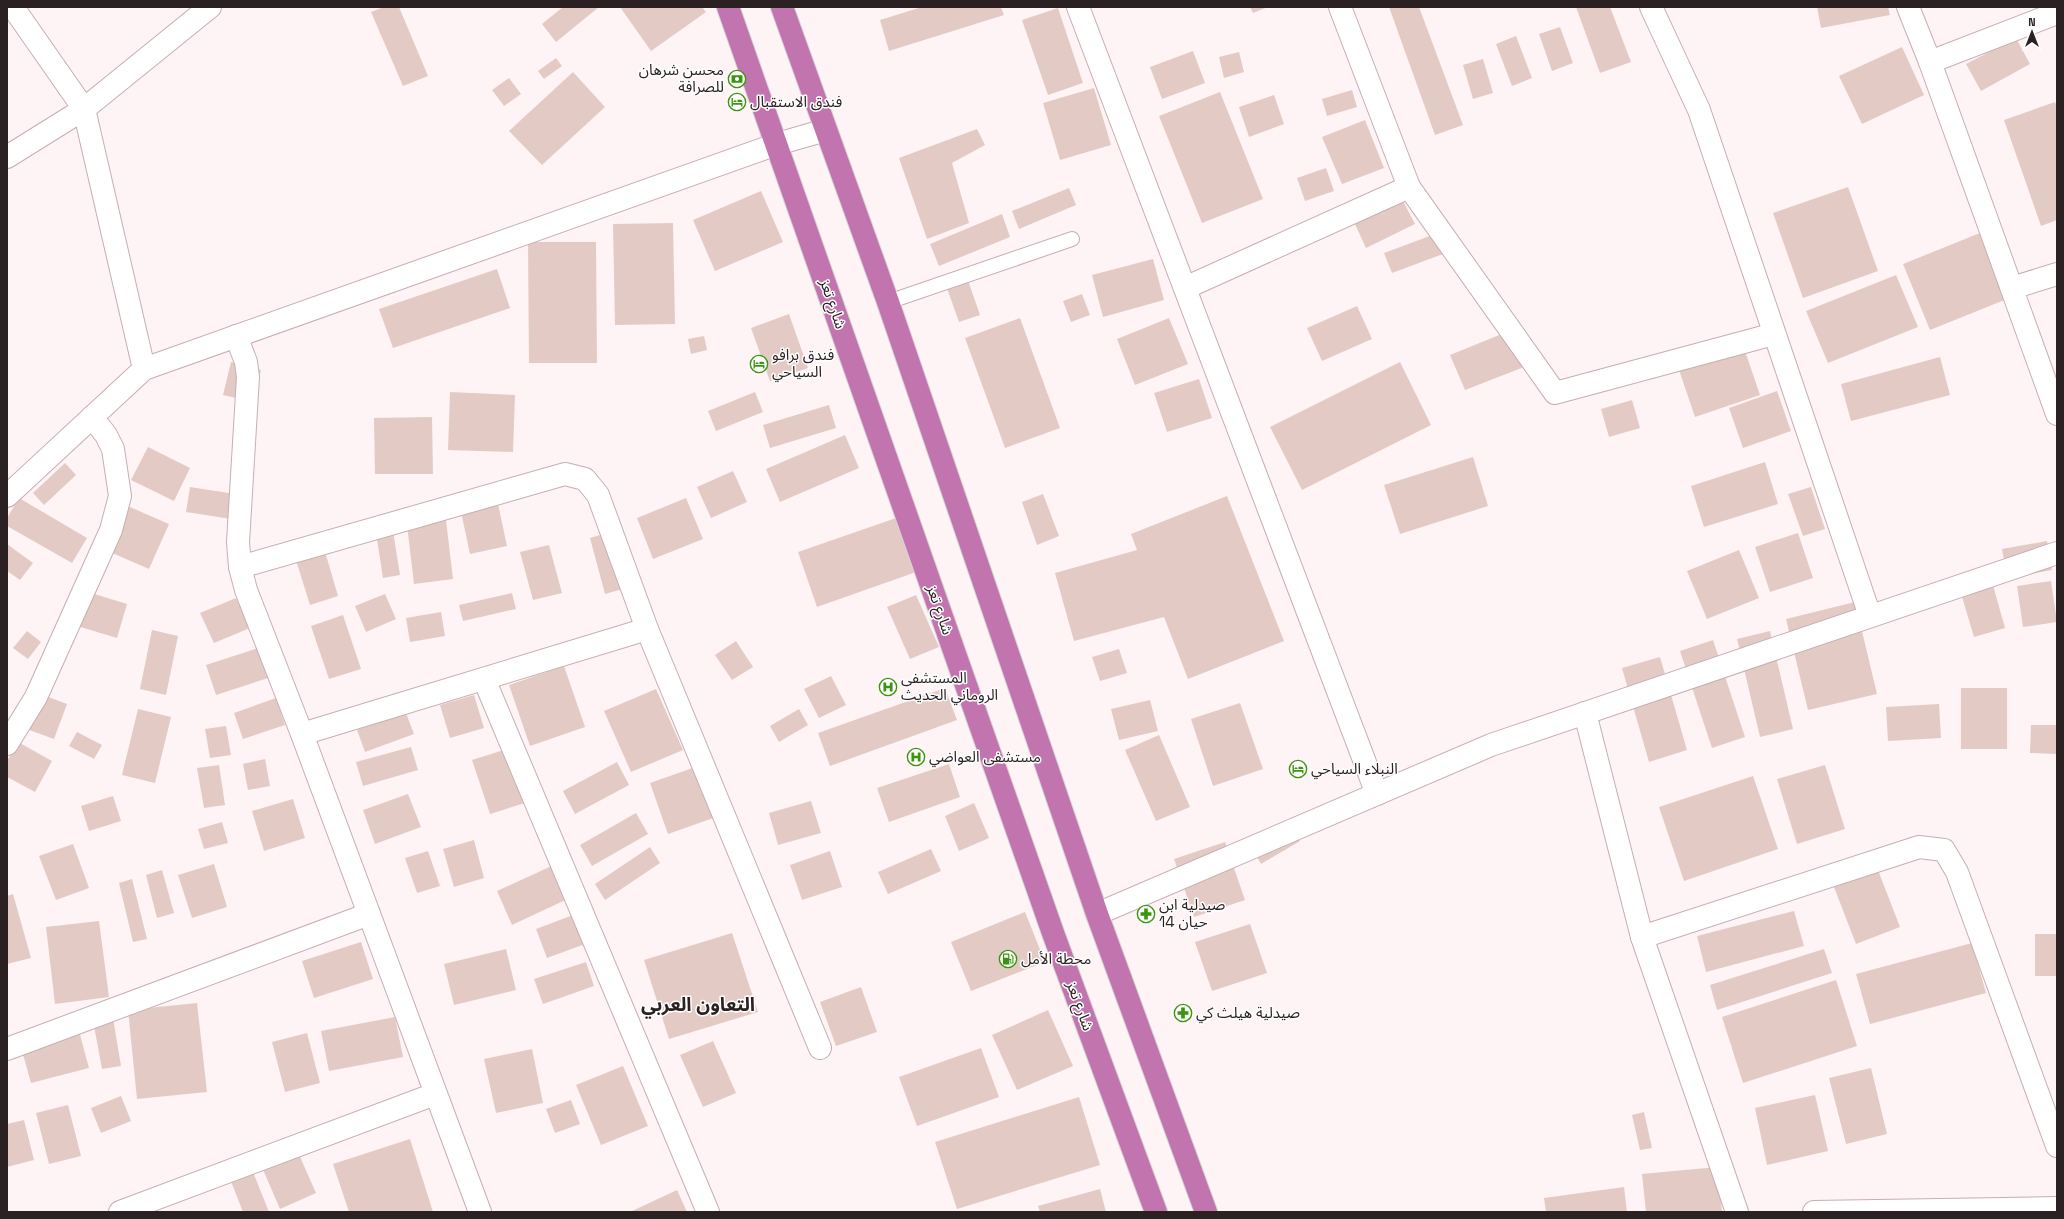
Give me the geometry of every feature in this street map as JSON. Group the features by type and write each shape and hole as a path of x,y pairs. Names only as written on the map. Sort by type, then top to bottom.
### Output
{"highway":[{"name":"شارع تعز","path":"728,7 1053,933 1156,1212"},
{"path":"782,7 888,302 1097,914 1206,1212"}],"street":[{"path":"7,157 84,109 210,7"},
{"path":"1078,7 1377,794"},
{"path":"1340,7 1409,187 1555,393 1774,334"},
{"path":"1651,7 1699,110 1870,616"},
{"path":"1908,7 1930,62 2057,414"},
{"path":"13,12 84,109 144,369"},
{"path":"1930,62 2057,13"},
{"path":"7,496 144,369 777,144 826,130"},
{"path":"1185,288 1409,187"},
{"path":"2012,288 2057,274"},
{"path":"236,336 246,362 249,393 238,542 240,567 246,590 302,734 480,1212"},
{"path":"7,744 36,697 111,530 120,496 113,449 106,434 92,417"},
{"path":"240,567 565,474 585,479 598,495 647,629 820,1048"},
{"path":"1097,914 1491,745 2057,553"},
{"path":"302,734 647,629"},
{"path":"484,679 708,1212"},
{"path":"1585,713 1642,937 1738,1212"},
{"path":"1642,937 1918,847 1944,850 1957,872 2057,1146"},
{"path":"7,1049 369,914"},
{"path":"120,1212 435,1094"},
{"path":"1814,1212 2057,1208"}],"lane":[{"path":"888,302 1072,239"}],"building":[{"path":"384,7 399,7 428,76 403,86 371,12"},
{"path":"563,7 599,7 556,42 542,24"},
{"path":"620,7 702,7 706,12 651,51"},
{"path":"922,7 1001,7 1004,15 889,51 880,20"},
{"path":"1250,7 1268,7 1253,13"},
{"path":"1389,7 1419,7 1463,125 1435,135"},
{"path":"1576,7 1610,7 1631,62 1600,73"},
{"path":"1817,7 1888,7 1890,15 1821,28"},
{"path":"1058,8 1083,83 1048,95 1022,20"},
{"path":"1560,27 1573,63 1552,71 1539,34"},
{"path":"1516,36 1532,78 1512,86 1496,44"},
{"path":"2016,38 2030,64 1981,91 1966,64"},
{"path":"1902,47 1924,95 1862,124 1839,76"},
{"path":"1193,51 1205,83 1162,99 1150,67"},
{"path":"1239,52 1244,72 1224,78 1219,57"},
{"path":"556,58 562,66 544,79 538,71"},
{"path":"1483,59 1493,93 1473,99 1463,65"},
{"path":"573,72 605,107 542,165 509,131"},
{"path":"509,78 521,94 504,106 492,90"},
{"path":"1094,88 1111,145 1060,160 1043,103"},
{"path":"1352,90 1357,107 1327,116 1322,99"},
{"path":"1220,92 1263,199 1202,223 1159,116"},
{"path":"1274,95 1284,124 1249,137 1239,107"},
{"path":"2055,102 2057,107 2057,220 2041,226 2004,120"},
{"path":"1365,120 1384,168 1342,184 1322,137"},
{"path":"977,129 985,145 952,163 969,223 927,239 899,158"},
{"path":"1326,168 1334,191 1305,201 1297,178"},
{"path":"1848,187 1878,271 1803,298 1773,213"},
{"path":"1069,188 1076,205 1019,229 1012,211"},
{"path":"761,191 783,242 715,271 693,220"},
{"path":"1403,201 1415,224 1366,248 1355,224"},
{"path":"1002,214 1010,237 939,266 930,244"},
{"path":"673,223 675,324 615,325 613,224"},
{"path":"1980,233 2007,299 1930,330 1903,264"},
{"path":"1435,234 1443,254 1392,273 1384,253"},
{"path":"528,242 596,242 597,363 529,363"},
{"path":"1153,259 1164,300 1103,317 1092,275"},
{"path":"497,269 510,308 393,348 379,309"},
{"path":"964,269 980,315 959,322 943,277"},
{"path":"1896,275 1918,327 1828,363 1806,311"},
{"path":"1082,294 1090,315 1071,322 1063,301"},
{"path":"1357,306 1372,339 1322,361 1307,328"},
{"path":"789,314 808,368 770,381 751,328"},
{"path":"1020,318 1060,428 1005,448 965,338"},
{"path":"1169,318 1188,364 1135,385 1117,339"},
{"path":"1514,329 1529,365 1465,390 1450,355"},
{"path":"704,336 707,350 691,354 688,339"},
{"path":"1743,345 1760,395 1695,417 1678,367"},
{"path":"1940,357 1950,395 1851,421 1841,384"},
{"path":"231,362 261,370 253,402 223,395"},
{"path":"1400,362 1431,425 1302,490 1270,427"},
{"path":"1199,379 1212,418 1167,432 1154,393"},
{"path":"1777,391 1791,431 1743,448 1729,408"},
{"path":"450,392 515,395 513,452 448,450"},
{"path":"755,392 763,412 716,431 708,411"},
{"path":"1632,400 1640,428 1609,437 1601,409"},
{"path":"829,405 836,428 770,448 763,425"},
{"path":"432,417 433,474 375,474 374,418"},
{"path":"845,435 859,468 780,502 766,469"},
{"path":"148,447 190,468 174,501 131,480"},
{"path":"1473,457 1488,506 1400,534 1384,485"},
{"path":"1765,462 1778,504 1704,527 1691,486"},
{"path":"65,463 76,475 44,505 33,493"},
{"path":"733,471 747,502 711,518 697,487"},
{"path":"190,487 235,494 231,519 186,512"},
{"path":"1811,487 1825,529 1803,536 1788,494"},
{"path":"1043,494 1059,536 1037,545 1022,502"},
{"path":"1227,496 1284,641 1188,679 1164,617 1074,641 1055,573 1137,550 1131,534"},
{"path":"19,498 87,538 72,563 7,526 7,518"},
{"path":"686,498 703,539 653,559 637,518"},
{"path":"497,499 507,546 470,554 460,507"},
{"path":"123,504 169,524 149,569 103,549"},
{"path":"899,517 919,571 817,607 798,552"},
{"path":"446,520 453,579 414,584 407,525"},
{"path":"393,531 400,575 383,578 376,533"},
{"path":"610,532 626,588 605,594 590,538"},
{"path":"1798,533 1813,578 1770,592 1755,547"},
{"path":"2047,541 2052,570 2007,578 2002,549"},
{"path":"7,544 33,563 20,580 7,571"},
{"path":"549,545 562,593 533,600 520,552"},
{"path":"324,548 338,596 310,605 295,557"},
{"path":"1739,550 1759,598 1707,619 1687,571"},
{"path":"1989,571 2005,628 1974,637 1957,580"},
{"path":"2051,581 2057,622 2023,627 2017,586"},
{"path":"88,592 127,604 117,638 77,626"},
{"path":"512,593 516,609 463,621 459,605"},
{"path":"385,594 396,619 366,632 355,606"},
{"path":"916,595 939,647 910,659 887,607"},
{"path":"236,598 250,628 214,643 200,613"},
{"path":"1855,602 1877,694 1808,710 1786,619"},
{"path":"441,612 445,636 410,642 406,618"},
{"path":"343,615 361,669 329,679 311,626"},
{"path":"152,630 178,636 166,695 140,689"},
{"path":"27,631 41,642 28,659 13,648"},
{"path":"1770,631 1793,729 1760,737 1737,639"},
{"path":"1713,640 1745,737 1712,748 1680,651"},
{"path":"736,641 753,667 732,680 715,655"},
{"path":"258,648 268,678 216,695 206,665"},
{"path":"1119,649 1127,673 1100,681 1092,657"},
{"path":"1660,657 1687,750 1649,762 1622,668"},
{"path":"564,666 585,727 530,746 509,685"},
{"path":"831,676 846,705 819,718 804,689"},
{"path":"945,688 957,720 830,766 818,733"},
{"path":"1961,688 2007,688 2007,749 1961,749"},
{"path":"656,689 683,750 631,772 604,711"},
{"path":"35,692 67,704 54,739 21,727"},
{"path":"474,695 484,728 450,738 440,705"},
{"path":"276,698 285,725 243,739 234,713"},
{"path":"1150,700 1158,731 1119,740 1111,709"},
{"path":"1240,703 1263,769 1213,786 1191,719"},
{"path":"1939,704 1941,738 1888,741 1886,707"},
{"path":"138,709 171,717 155,783 122,775"},
{"path":"799,709 808,725 779,742 770,726"},
{"path":"406,713 414,734 365,752 357,730"},
{"path":"2031,725 2057,725 2057,754 2030,753"},
{"path":"226,726 231,755 210,758 205,729"},
{"path":"77,732 102,745 94,759 69,746"},
{"path":"1159,735 1190,807 1156,821 1125,750"},
{"path":"18,742 52,761 35,792 7,777 7,761"},
{"path":"411,747 418,770 363,786 356,762"},
{"path":"510,748 528,802 490,814 472,760"},
{"path":"265,759 270,786 248,790 243,764"},
{"path":"617,762 629,785 575,814 563,791"},
{"path":"949,764 960,797 889,822 877,788"},
{"path":"219,765 225,805 204,808 197,768"},
{"path":"701,765 719,816 668,834 650,783"},
{"path":"1825,765 1845,829 1797,844 1777,779"},
{"path":"1753,776 1778,849 1684,881 1659,807"},
{"path":"408,794 421,827 375,844 363,810"},
{"path":"113,796 121,821 89,831 81,806"},
{"path":"293,799 305,838 264,851 252,811"},
{"path":"811,801 821,833 778,845 769,813"},
{"path":"974,803 989,838 959,851 945,816"},
{"path":"636,813 648,834 592,866 580,845"},
{"path":"222,822 228,843 204,849 198,829"},
{"path":"1290,824 1300,841 1261,864 1251,847"},
{"path":"474,840 484,878 454,887 443,849"},
{"path":"1225,842 1245,900 1194,917 1174,859"},
{"path":"73,844 89,888 56,900 39,856"},
{"path":"650,847 660,863 605,900 595,884"},
{"path":"931,849 941,871 888,894 878,872"},
{"path":"428,851 440,886 417,893 405,858"},
{"path":"830,851 842,887 802,900 790,865"},
{"path":"1871,852 1900,927 1856,944 1827,869"},
{"path":"214,864 227,907 192,918 178,875"},
{"path":"556,864 572,897 512,925 497,891"},
{"path":"162,870 174,913 157,918 146,875"},
{"path":"132,879 147,939 133,942 119,883"},
{"path":"13,894 31,958 7,964 7,896"},
{"path":"1794,911 1804,946 1706,972 1697,936"},
{"path":"1025,912 1045,962 971,991 951,942"},
{"path":"573,915 585,944 547,958 536,929"},
{"path":"99,921 109,997 55,1004 46,927"},
{"path":"1250,924 1267,973 1212,991 1195,942"},
{"path":"732,933 758,1012 669,1039 644,960"},
{"path":"2035,934 2057,934 2057,976 2035,976"},
{"path":"361,942 373,979 314,998 302,961"},
{"path":"1972,943 1986,993 1870,1024 1856,974"},
{"path":"506,949 516,990 454,1005 444,964"},
{"path":"1824,949 1832,973 1717,1010 1710,985"},
{"path":"586,962 594,986 543,1004 534,979"},
{"path":"1836,980 1857,1046 1743,1083 1722,1017"},
{"path":"861,987 877,1032 836,1046 820,1002"},
{"path":"197,1003 207,1092 137,1099 128,1010"},
{"path":"1048,1010 1073,1066 1017,1090 992,1035"},
{"path":"112,1012 121,1066 102,1069 92,1015"},
{"path":"395,1017 403,1057 329,1071 321,1031"},
{"path":"79,1031 89,1068 31,1083 21,1047"},
{"path":"307,1033 320,1083 285,1092 272,1042"},
{"path":"713,1041 736,1093 703,1107 680,1055"},
{"path":"981,1048 999,1097 917,1126 899,1077"},
{"path":"532,1049 543,1103 496,1113 484,1059"},
{"path":"623,1066 648,1126 601,1145 576,1085"},
{"path":"1871,1068 1887,1134 1846,1144 1829,1078"},
{"path":"1815,1095 1828,1151 1767,1165 1755,1108"},
{"path":"121,1096 131,1121 101,1133 91,1108"},
{"path":"1079,1097 1100,1165 957,1209 935,1142"},
{"path":"571,1100 580,1124 555,1133 546,1109"},
{"path":"68,1105 81,1156 49,1164 36,1113"},
{"path":"1644,1112 1652,1148 1640,1150 1632,1115"},
{"path":"24,1120 34,1160 7,1167 7,1124"},
{"path":"410,1139 433,1212 349,1212 333,1164"},
{"path":"297,1150 316,1193 280,1209 261,1165"},
{"path":"247,1157 269,1212 243,1212 225,1166"},
{"path":"1717,1167 1722,1212 1646,1212 1642,1174"},
{"path":"1624,1187 1627,1212 1546,1212 1544,1198"},
{"path":"1100,1189 1106,1212 1040,1212 1038,1206"},
{"path":"677,1190 687,1212 630,1212"}],"place":[{"name":"محسن شرهان للصرافة","path":"737,79"},
{"name":"فندق الاستقبال","path":"737,102"},
{"name":"فندق برافو السياحي","path":"759,364"},
{"name":"المستشفى الروماني الحديث","path":"888,687"},
{"name":"مستشفى العواضي","path":"916,757"},
{"name":"النبلاء السياحي","path":"1298,769"},
{"name":"صيدلية ابن حيان 14","path":"1146,914"},
{"name":"محطة الأمل","path":"1008,959"},
{"name":"صيدلية هيلث كي","path":"1183,1013"}],"district":[{"name":"التعاون العربي","path":"698,1004"}]}
